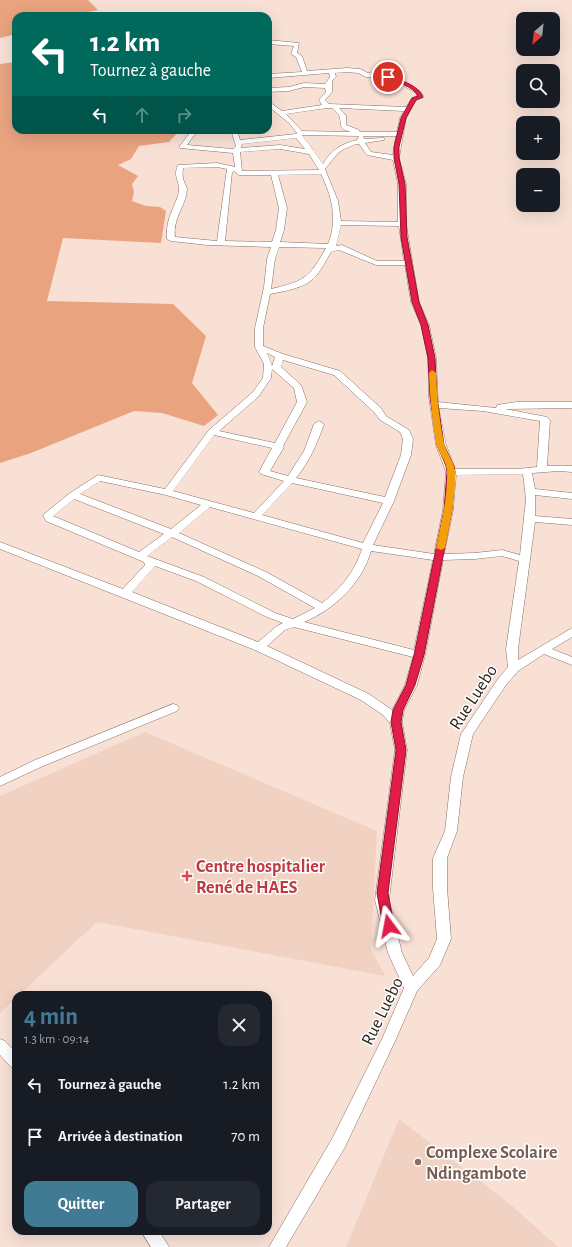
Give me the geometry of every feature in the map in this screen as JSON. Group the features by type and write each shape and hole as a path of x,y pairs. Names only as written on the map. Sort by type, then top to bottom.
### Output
{"street":[{"path":"272,42 298,44 294,54 299,56 301,66 305,74 328,83"},
{"path":"272,76 359,71 366,75 393,78 418,92 421,97 414,99 403,118 396,158 402,184 402,224 416,302 425,325 432,358 433,397 441,445 451,472 448,510 419,655 411,685 398,710 396,722 401,750 382,900 395,953 411,988"},
{"path":"332,72 333,76 328,83 330,92 322,100 323,103 343,114 345,120 343,125 363,133"},
{"path":"272,90 289,89 304,85 328,83"},
{"path":"266,293 294,284 311,276 331,248 337,223 337,210 332,193 322,170 299,134 282,113 272,106"},
{"path":"282,113 330,106 408,109"},
{"path":"363,133 359,139 369,154 396,158"},
{"path":"192,134 182,147 236,150 280,147 310,152"},
{"path":"235,134 239,146 236,150 236,169"},
{"path":"238,142 299,134 401,134"},
{"path":"322,170 328,159 336,150 345,145 401,134"},
{"path":"322,170 274,174 256,172 239,173 236,169 216,164 180,166 179,177 183,189 180,202 175,210 171,239 221,243 331,248 339,247 376,263 409,263"},
{"path":"221,243 229,171 236,169"},
{"path":"167,492 212,432 256,394 267,378 268,364 259,347 260,315 266,293 271,259 280,230 282,208 274,174"},
{"path":"337,223 402,224"},
{"path":"259,347 280,356 337,373 378,410 383,418 404,430 408,439 406,454 389,501 367,547 363,562 356,574 341,593 312,614 281,628 259,647"},
{"path":"280,356 276,368 298,387 302,402 279,447 264,472 291,480 389,501"},
{"path":"435,405 491,410 527,415 545,420 542,469"},
{"path":"491,410 516,405 572,405"},
{"path":"516,405 516,410 527,415"},
{"path":"256,516 291,480 313,444 319,424"},
{"path":"212,432 279,447"},
{"path":"451,472 572,469"},
{"path":"514,668 512,649 530,519 530,492 527,471"},
{"path":"419,655 293,623 258,610 200,579 144,558 48,517 48,514 98,478 167,492 367,547 428,557 502,554 525,560"},
{"path":"530,492 572,496"},
{"path":"73,495 171,533 262,574 322,607"},
{"path":"144,558 171,533 208,504"},
{"path":"530,519 572,522"},
{"path":"0,546 125,593 259,647 369,700 387,712 396,722"},
{"path":"125,593 150,565 144,558"},
{"path":"312,614 310,624 313,628"},
{"name":"Rue Luebo","path":"277,1247 339,1142 389,1039 411,988 435,961 444,939 440,888 440,858 452,831 457,777 467,734 502,682 514,668 572,632"},
{"path":"543,650 572,661"},
{"path":"0,782 39,763 173,708"},
{"path":"0,1045 12,1058"},
{"path":"152,1235 161,1247"}],"shaded area":[{"path":"0,0 88,0 98,10 88,12 12,12 12,35 0,38"},
{"path":"12,62 12,134 176,134 169,142 139,146 131,159 118,165 138,176 132,184 134,192 132,201 146,206 160,207 166,211 161,243 63,238 47,301 173,304 206,336 192,383 218,415 204,426 162,413 134,411 31,453 0,463 0,64"},
{"name":"Centre hospitalier René de HAES","path":"145,732 377,831 371,950 385,976 97,922 23,991 12,991 12,1002 0,1013 0,796"},
{"name":"Complexe Scolaire Ndingambote","path":"399,1119 510,1204 558,1247 346,1247"}],"slow traffic":[{"path":"432,373 433,397 441,445 451,472 448,510 441,548"}],"place":[{"name":"Centre hospitalier René de HAES","path":"187,876"},
{"name":"Complexe Scolaire Ndingambote","path":"418,1162"}],"route":[{"path":"388,77 411,87 418,92 421,97 414,99 403,118 396,158 402,184 402,224 404,237 416,302 425,325 432,358 433,397 441,445 451,472 448,510 444,534 438,557 419,655 411,685 398,710 396,722 401,750 382,893 382,900 389,926"}]}
